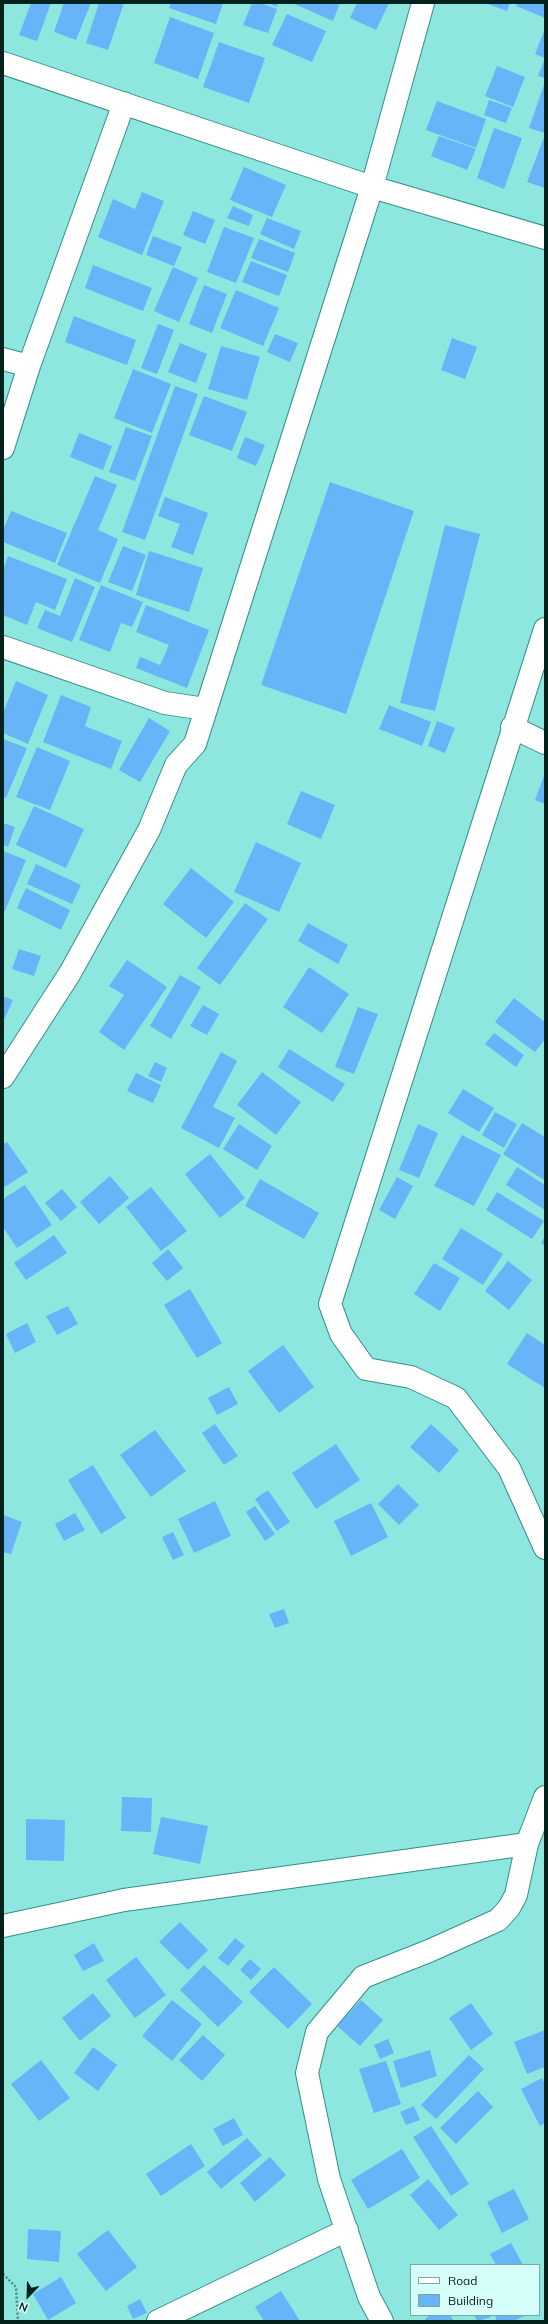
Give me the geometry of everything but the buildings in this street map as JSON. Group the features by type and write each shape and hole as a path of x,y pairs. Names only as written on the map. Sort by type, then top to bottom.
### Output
{"street":[{"path":"3,1077 70,973 142,844 176,765 195,744 372,187 423,3"},
{"path":"3,63 372,187 545,238"},
{"path":"3,448 29,366 124,103"},
{"path":"3,359 29,366"},
{"path":"545,629 512,727 330,1304 341,1334 366,1369 411,1377 456,1398 509,1468 545,1548"},
{"path":"3,647 165,703 205,709"},
{"path":"512,727 545,743"},
{"path":"382,2321 369,2296 329,2179 307,2073 317,2032 363,1977 429,1951 498,1920 509,1908 516,1895 527,1844 545,1797"},
{"path":"3,1926 124,1900 527,1844"},
{"path":"158,2321 347,2230"}],"path":[{"path":"3,2274 16,2287 18,2321"}]}
